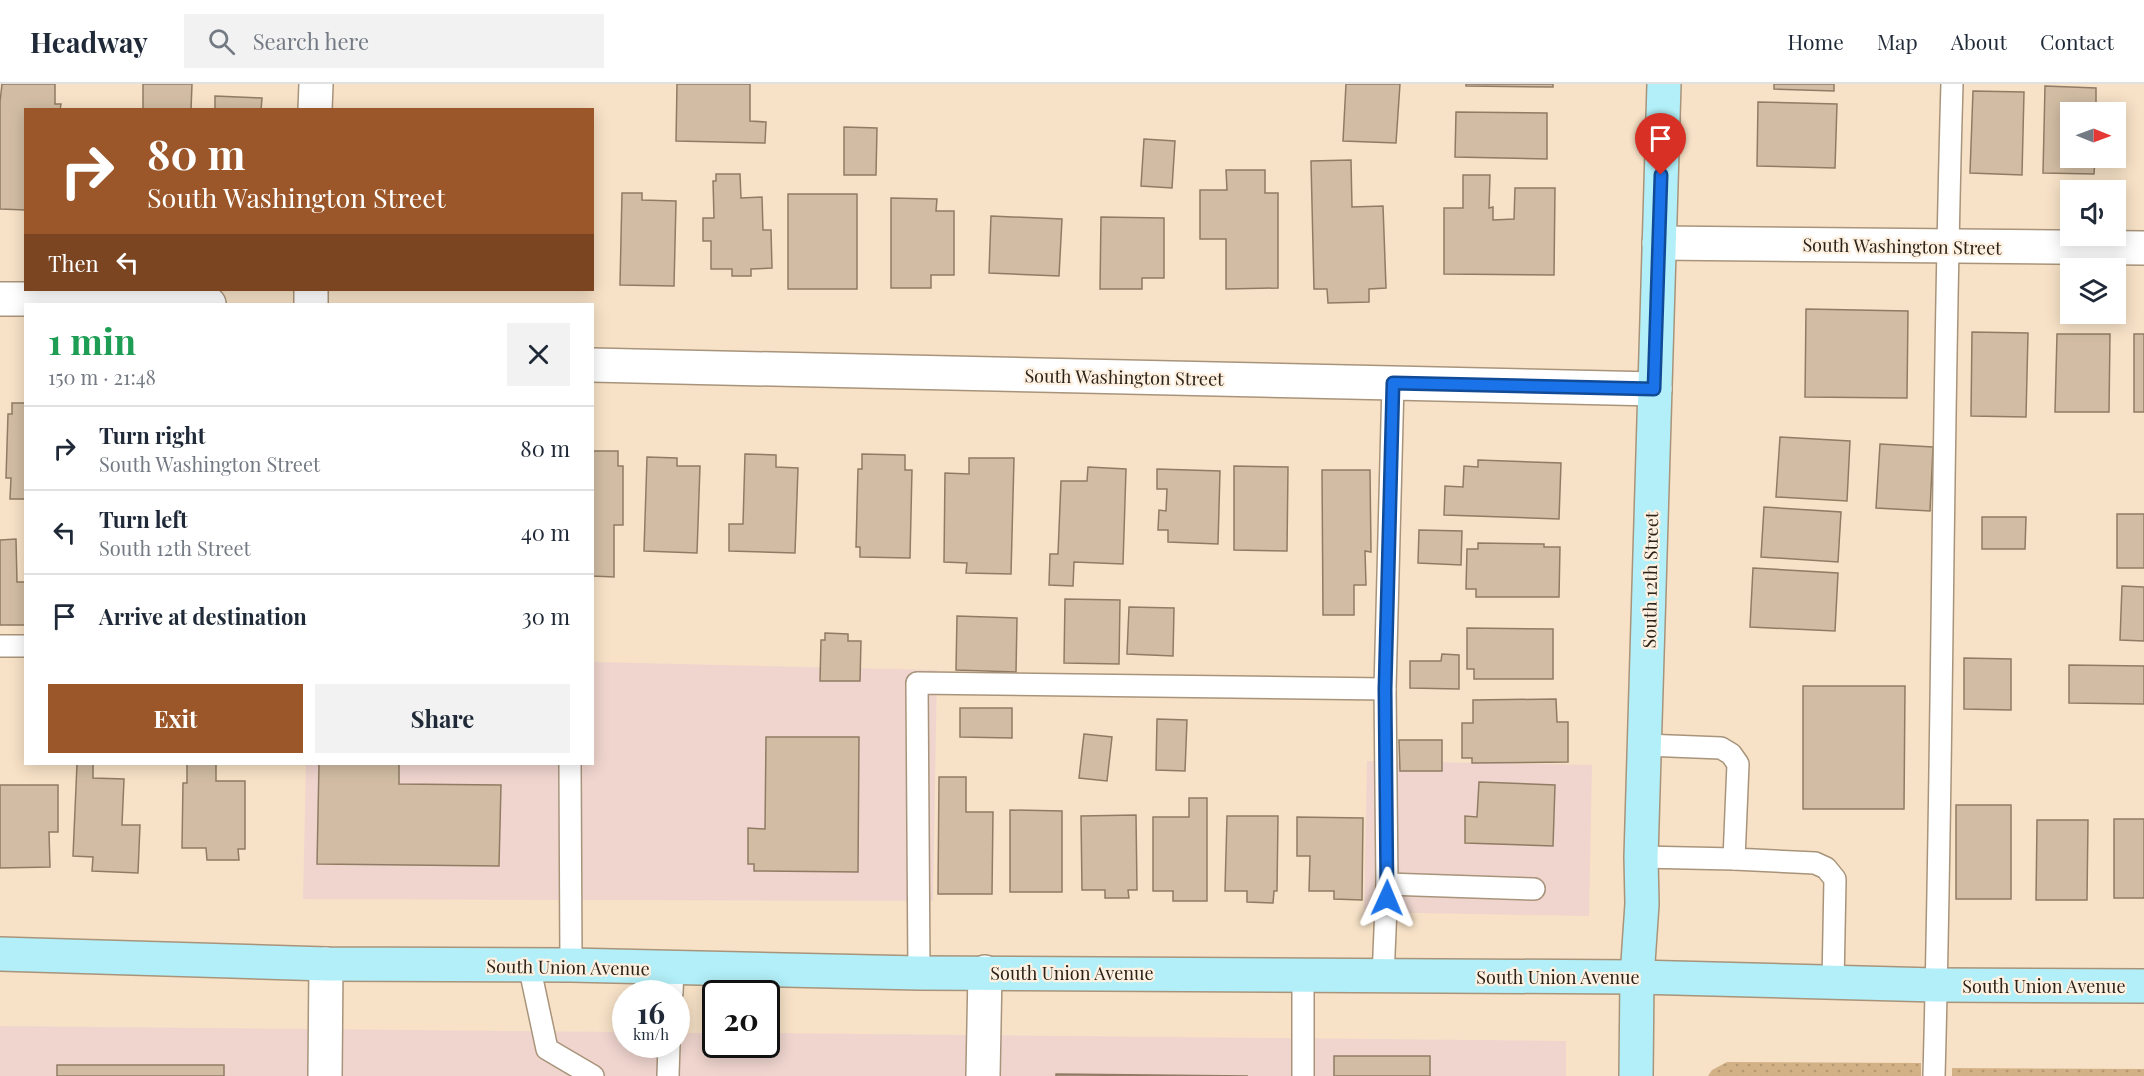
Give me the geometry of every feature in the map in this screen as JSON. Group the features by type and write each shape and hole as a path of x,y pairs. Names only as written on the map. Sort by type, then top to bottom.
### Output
{"main road":[{"name":"South 12th Street","path":"1636,1076 1664,84"},
{"name":"South Union Avenue","path":"0,954 327,964 571,965 667,980"},
{"name":"South Union Avenue","path":"690,980 985,972 1303,974 1383,977 1637,977 1935,985 2144,986"}],"street":[{"path":"315,84 315,108"},
{"name":"South Washington Street","path":"1659,243 2144,248"},
{"path":"0,299 194,299 206,303"},
{"name":"South Washington Street","path":"594,365 1654,389"},
{"path":"325,1076 327,964"},
{"path":"983,1076 985,972"}],"lane":[{"path":"1934,1076 1947,247 1952,84"},
{"path":"1383,977 1387,884 1385,689 1393,383"},
{"path":"0,646 24,646"},
{"path":"919,973 917,683 1385,689"},
{"path":"1645,745 1721,748 1731,754 1738,764 1734,859"},
{"path":"570,765 571,965"},
{"path":"1641,857 1815,863 1826,868 1835,879 1833,983"},
{"path":"1387,884 1534,889"},
{"path":"529,965 547,1049 593,1076"},
{"path":"1303,974 1303,1076"},
{"path":"668,1076 669,1058"}],"shaded area":[{"path":"594,662 937,670 933,901 303,899 306,765 594,765"},
{"path":"1367,761 1592,765 1589,916 1364,912"},
{"path":"0,1026 612,1032 612,1058 690,1058 690,1033 702,1033 702,1058 780,1058 780,1033 1566,1041 1566,1076 0,1076"},
{"path":"1727,1062 1921,1063 1921,1076 1708,1076 1712,1070"},
{"path":"1952,1068 2144,1069 2144,1076 1952,1076"}],"building":[{"path":"2,84 55,84 55,104 61,104 60,108 24,108 24,210 0,209"},
{"path":"143,84 192,84 191,108 143,108"},
{"path":"677,84 750,84 750,121 766,122 765,143 676,141"},
{"path":"1346,84 1400,84 1396,143 1343,141"},
{"path":"1466,84 1553,84 1553,87 1466,86"},
{"path":"1774,84 1834,84 1834,91 1774,89"},
{"path":"2045,86 2096,88 2096,102 2060,102 2060,168 2094,168 2094,174 2043,173"},
{"path":"1973,91 2024,92 2022,175 1970,173"},
{"path":"215,96 262,98 261,108 215,108"},
{"path":"1758,102 1837,104 1835,168 1757,166"},
{"path":"1456,112 1547,113 1547,159 1455,157"},
{"path":"844,127 877,128 876,175 844,175"},
{"path":"1144,139 1175,141 1172,188 1141,186"},
{"path":"1351,160 1352,207 1383,206 1386,288 1369,289 1369,302 1328,303 1327,289 1314,289 1311,161"},
{"path":"1226,170 1265,170 1265,193 1278,193 1278,288 1226,289 1226,239 1200,239 1200,190 1227,190"},
{"path":"716,174 740,174 741,198 762,197 763,230 771,230 772,268 751,269 751,276 732,276 732,269 711,269 711,241 703,241 703,218 714,218 713,181 716,181"},
{"path":"1463,175 1490,175 1489,208 1493,207 1493,220 1514,219 1515,188 1555,188 1554,275 1444,274 1444,208 1463,208"},
{"path":"622,193 642,193 642,200 676,201 674,286 620,285"},
{"path":"788,194 857,194 857,289 788,289"},
{"path":"891,198 937,199 936,211 954,211 954,275 931,275 931,288 891,288"},
{"path":"991,216 1062,219 1059,276 989,273"},
{"path":"1101,217 1164,218 1164,278 1142,278 1142,289 1100,289"},
{"path":"1806,309 1908,311 1907,398 1805,397"},
{"path":"1972,332 2028,333 2026,417 1971,416"},
{"path":"2057,334 2110,334 2109,412 2055,412"},
{"path":"2134,334 2144,334 2144,412 2134,412"},
{"path":"12,403 24,403 24,499 10,499 11,478 6,478 8,414 12,414"},
{"path":"1780,437 1850,441 1847,501 1776,497"},
{"path":"1880,444 1933,447 1930,511 1876,508"},
{"path":"594,451 618,451 618,466 623,466 623,525 614,525 614,577 594,576"},
{"path":"745,454 776,455 776,467 798,468 795,553 729,551 729,524 743,524"},
{"path":"862,454 905,455 905,470 912,470 910,558 860,557 860,547 856,547 858,469 862,469"},
{"path":"647,457 677,458 677,466 700,466 697,553 644,551"},
{"path":"969,458 1014,458 1011,574 966,573 967,563 944,562 945,473 969,474"},
{"path":"1478,460 1561,463 1559,519 1444,515 1445,486 1463,487 1464,466 1478,467"},
{"path":"1234,466 1288,467 1287,551 1234,550"},
{"path":"1088,467 1126,469 1123,564 1074,562 1073,586 1049,585 1050,554 1058,554 1061,481 1087,481"},
{"path":"1157,469 1220,471 1218,544 1168,542 1168,530 1158,530 1159,510 1166,511 1167,489 1157,489"},
{"path":"1322,470 1370,470 1371,552 1365,551 1366,585 1354,585 1354,615 1323,615"},
{"path":"1764,507 1841,512 1838,562 1761,557"},
{"path":"2117,514 2144,514 2144,568 2117,568"},
{"path":"1982,517 2026,517 2025,549 1982,549"},
{"path":"1419,530 1462,531 1461,565 1418,563"},
{"path":"16,539 17,582 24,582 24,625 0,625 0,540"},
{"path":"1478,543 1544,544 1544,547 1560,547 1559,597 1476,597 1476,589 1466,589 1467,549 1478,549"},
{"path":"1753,568 1838,573 1835,631 1750,627"},
{"path":"2122,586 2144,587 2144,641 2120,640"},
{"path":"1065,599 1120,600 1119,664 1064,663"},
{"path":"1129,607 1174,608 1173,656 1127,654"},
{"path":"957,616 1017,618 1016,672 956,670"},
{"path":"1467,628 1553,629 1553,679 1474,679 1474,669 1467,669"},
{"path":"825,633 848,634 848,641 861,641 860,681 820,681 821,640 825,640"},
{"path":"1442,654 1459,655 1459,689 1410,688 1410,661 1441,661"},
{"path":"1964,658 2011,659 2011,710 1964,709"},
{"path":"2069,665 2144,666 2144,704 2069,703"},
{"path":"1803,686 1905,686 1904,809 1803,809"},
{"path":"1556,699 1557,722 1568,722 1568,762 1472,763 1472,758 1462,758 1462,723 1473,723 1473,700"},
{"path":"960,708 1012,708 1012,738 960,737"},
{"path":"1157,719 1187,720 1185,771 1156,770"},
{"path":"1084,734 1112,737 1107,781 1079,778"},
{"path":"766,737 859,737 858,872 754,871 754,864 748,864 748,828 765,829"},
{"path":"1399,740 1442,740 1442,771 1400,771"},
{"path":"77,765 93,765 93,778 124,779 122,825 140,825 138,873 92,871 93,857 73,856"},
{"path":"187,765 216,765 216,781 245,781 245,849 238,849 239,860 207,860 206,848 182,848 183,783 187,783"},
{"path":"319,765 399,765 399,784 501,785 499,866 317,864"},
{"path":"939,777 966,777 966,812 993,812 992,894 938,894"},
{"path":"1479,782 1555,785 1553,846 1465,843 1465,816 1477,817"},
{"path":"0,785 58,785 58,832 49,832 50,867 0,868"},
{"path":"1189,798 1207,798 1207,901 1173,901 1173,891 1153,891 1153,817 1189,817"},
{"path":"1956,805 2011,805 2011,899 1956,899"},
{"path":"1010,810 1062,811 1062,892 1010,892"},
{"path":"1136,815 1137,890 1128,890 1129,898 1105,898 1105,890 1082,890 1081,816"},
{"path":"1227,816 1278,816 1277,891 1274,891 1273,903 1247,902 1247,891 1225,891"},
{"path":"1297,817 1363,818 1362,900 1334,899 1334,891 1309,891 1310,856 1297,856"},
{"path":"2114,819 2144,819 2144,898 2114,898"},
{"path":"2037,820 2088,820 2087,900 2036,900"},
{"path":"1334,1056 1430,1056 1430,1076 1334,1076"},
{"path":"57,1065 224,1065 224,1076 57,1076"},
{"path":"1056,1074 1248,1076 1056,1076"}],"route":[{"path":"1387,898 1385,689 1393,383 1654,389 1661,175"}]}
